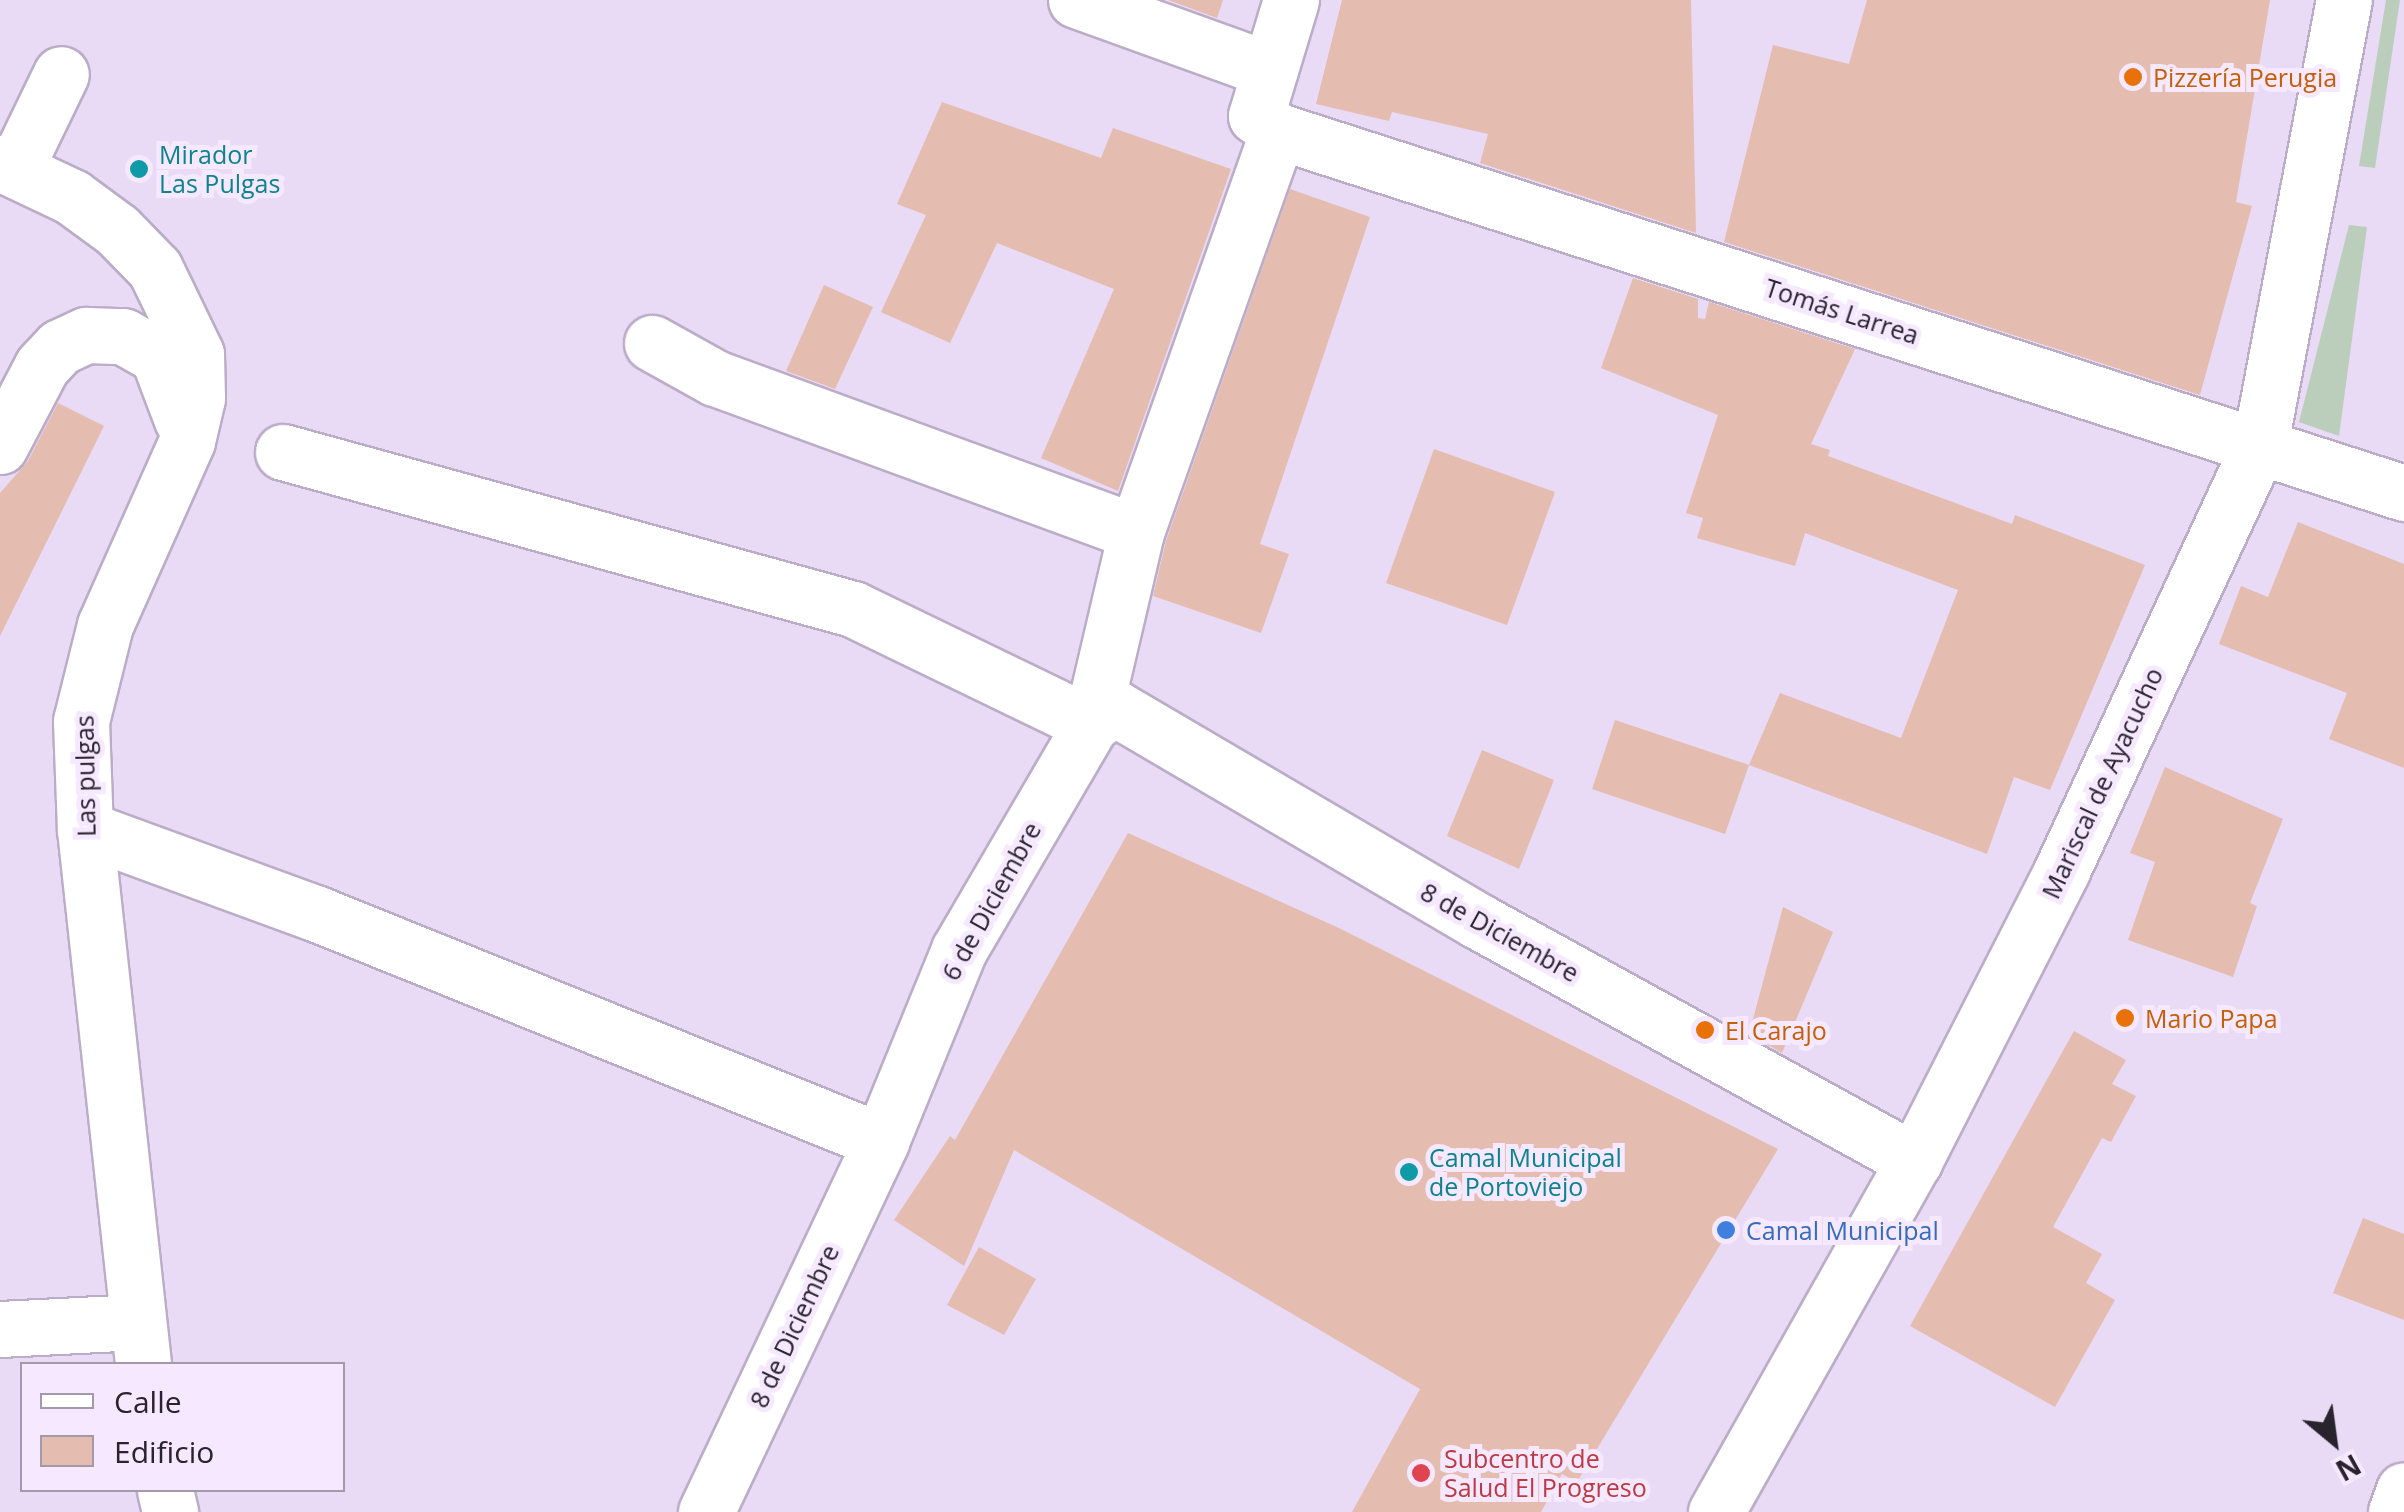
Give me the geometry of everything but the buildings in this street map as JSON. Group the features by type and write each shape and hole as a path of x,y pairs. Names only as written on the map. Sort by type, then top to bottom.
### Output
{"street":[{"path":"1076,0 1270,70"},
{"path":"1278,132 1256,116 1291,0"},
{"name":"Mariscal de Ayacucho","path":"1716,1512 1914,1162 2070,853 2260,444 2344,0"},
{"path":"8,165 61,74"},
{"name":"Tomás Larrea","path":"1278,132 2260,444 2404,494"},
{"name":"6 de Diciembre","path":"881,1141 959,950 1092,724 1136,532 1278,132"},
{"name":"Las pulgas","path":"8,165 72,197 156,268 196,354 197,398 187,442 90,672 80,721 85,829 140,1343"},
{"path":"0,446 42,366 60,346 86,335 123,336 158,356 175,387 187,442"},
{"path":"652,344 715,378 1136,532"},
{"path":"284,452 853,609 1092,724"},
{"name":"8 de Diciembre","path":"1092,724 1115,708 1478,922 1914,1162"},
{"path":"85,829 315,913 881,1141"},
{"name":"8 de Diciembre","path":"706,1512 881,1141"},
{"path":"0,1329 140,1343"},
{"path":"2396,1512 2404,1490"}],"green space":[{"path":"2386,0 2400,0 2375,168 2359,166"},
{"path":"2349,225 2367,227 2339,436 2299,422"}],"place":[{"name":"Pizzería Perugia","path":"2133,77"},
{"name":"Mirador Las Pulgas","path":"139,169"},
{"name":"Mario Papa","path":"2125,1018"},
{"name":"El Carajo","path":"1705,1030"},
{"name":"Camal Municipal de Portoviejo","path":"1409,1172"},
{"name":"Camal Municipal","path":"1726,1230"},
{"name":"Subcentro de Salud El Progreso","path":"1421,1473"}]}
